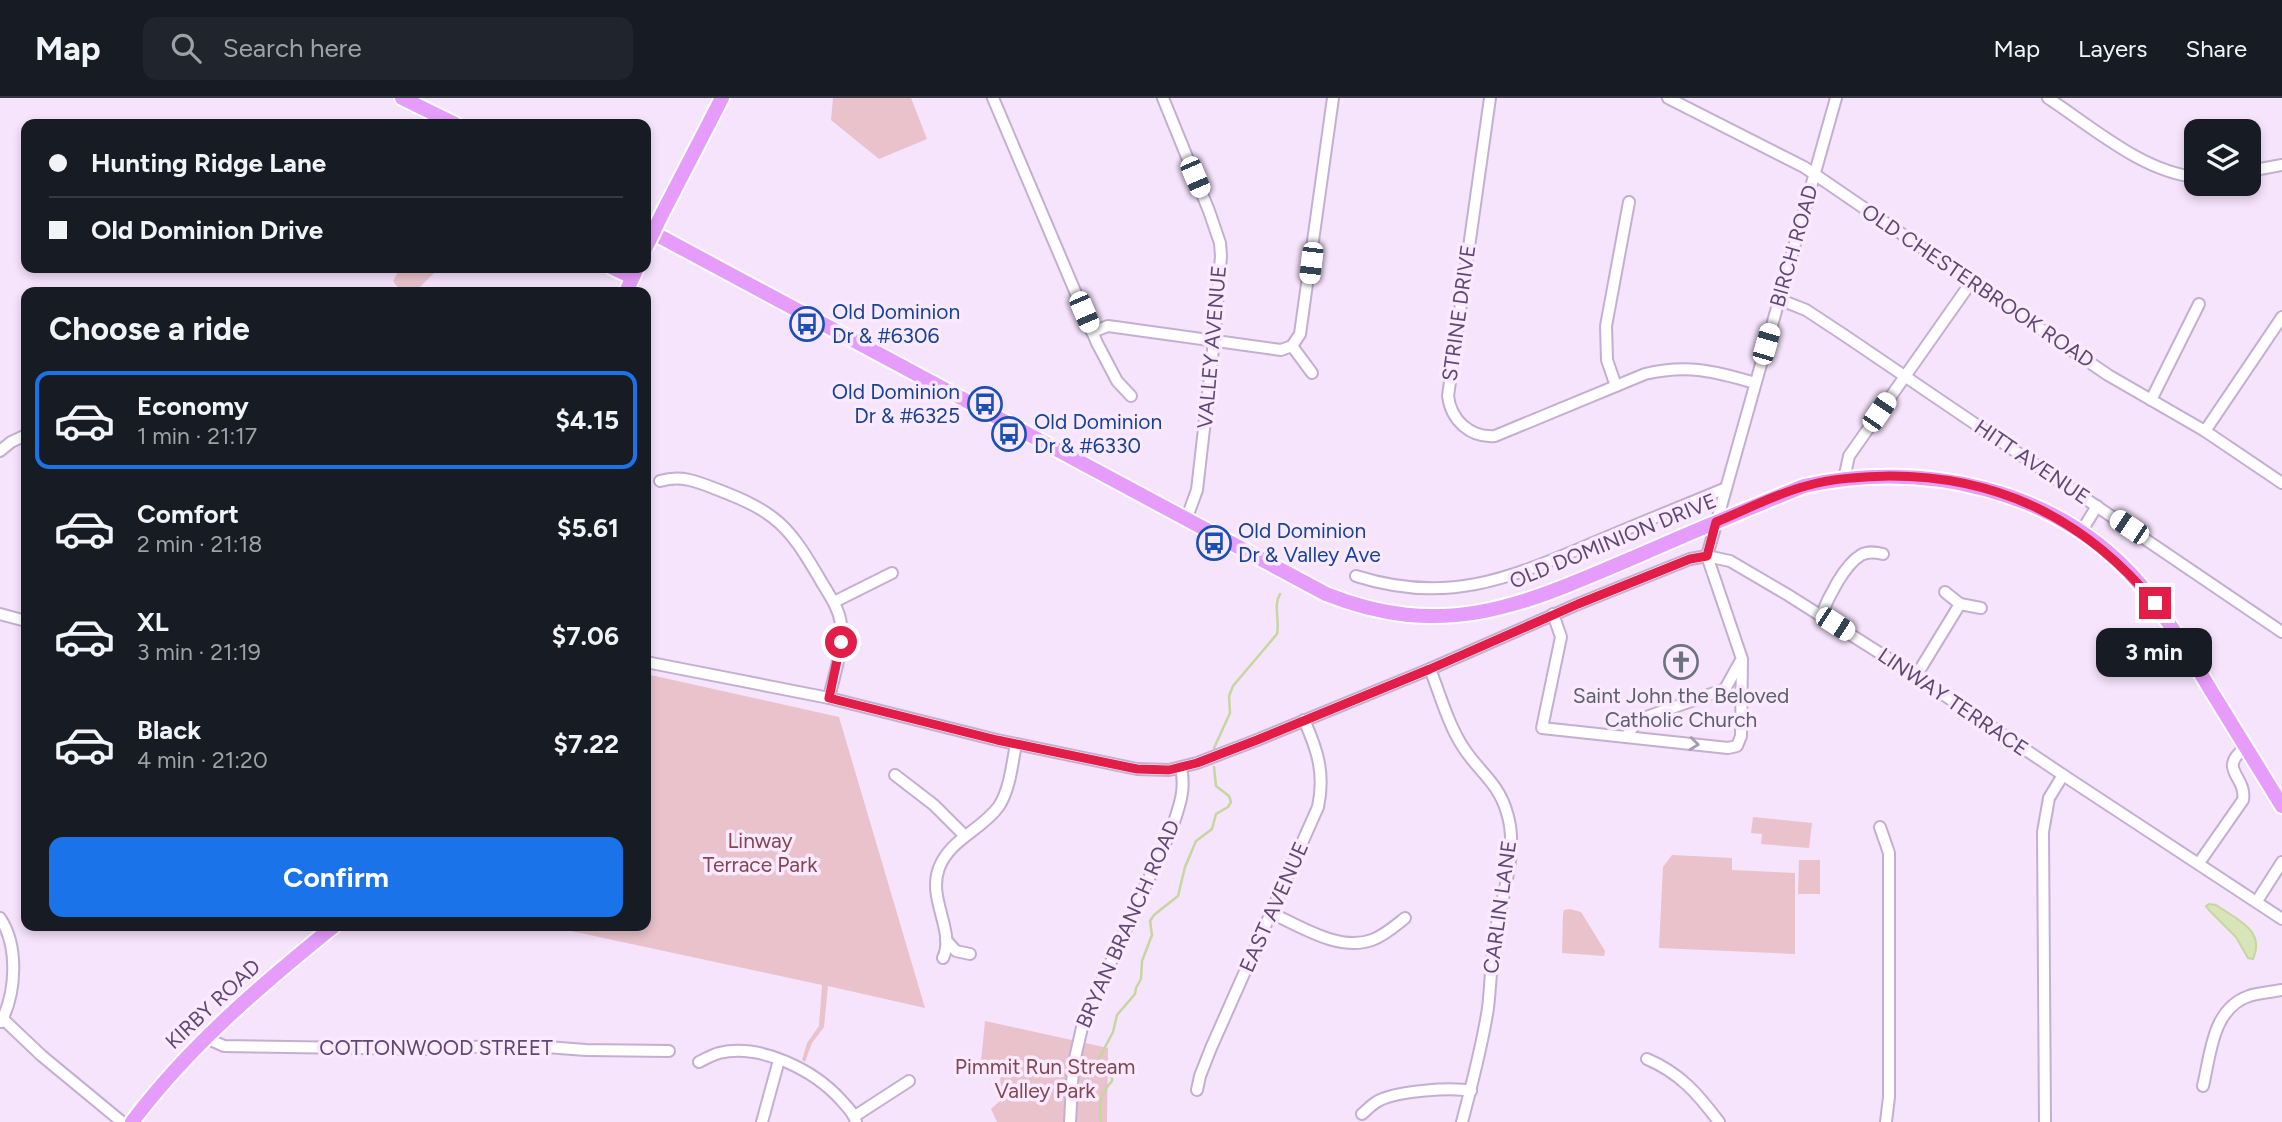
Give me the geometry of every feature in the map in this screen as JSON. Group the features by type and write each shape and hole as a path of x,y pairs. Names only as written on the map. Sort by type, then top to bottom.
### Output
{"main road":[{"path":"402,98 446,119"},
{"path":"651,237 722,98"},
{"name":"OLD DOMINION DRIVE","path":"651,232 1326,594 1348,603 1392,614 1427,617 1469,614 1520,603 1804,486 1844,479 1888,476 1929,478 1973,485 2009,496 2034,506 2081,532 2120,564 2155,603 2282,806"},
{"name":"KIRBY ROAD","path":"132,1122 168,1076 206,1038 254,993 328,931"}],"street":[{"path":"993,98 1092,332 1117,381 1131,396"},
{"name":"VALLEY AVENUE","path":"1163,98 1209,211 1220,243 1221,256 1197,489 1186,520"},
{"path":"1092,332 1108,326 1281,350 1292,346 1300,334 1333,98"},
{"name":"STRINE DRIVE","path":"1490,98 1448,396 1453,414 1467,429 1478,435 1495,436 1645,374 1682,368 1717,372 1755,383"},
{"name":"OLD CHESTERBROOK ROAD","path":"1668,98 1793,160 2108,374 2205,431 2282,483"},
{"name":"BIRCH ROAD","path":"1707,556 1836,98"},
{"path":"2048,98 2140,160 2184,175"},
{"path":"2261,169 2282,165"},
{"path":"1616,386 1607,359 1606,326 1629,202"},
{"path":"1844,479 1849,456 1972,281"},
{"name":"HITT AVENUE","path":"1779,299 1806,310 2282,632"},
{"path":"2151,400 2199,304"},
{"path":"2205,431 2281,321"},
{"path":"1292,346 1312,373"},
{"path":"0,451 21,437"},
{"path":"660,481 691,479 760,507 775,517 801,547 839,614 841,638 829,698"},
{"path":"1356,576 1398,587 1423,589 1468,587 1492,582 1548,562 1726,488"},
{"path":"2081,532 2097,506"},
{"path":"1821,616 1831,592 1854,561 1865,553 1883,554"},
{"path":"651,663 829,698 1016,744 1152,771 1181,768 1430,669 1553,614 1690,559 1707,556 1742,659 1741,736 1737,746 1728,748 1542,728 1561,637 1553,614"},
{"name":"LINWAY TERRACE","path":"1707,556 1730,561 1821,616 2282,919"},
{"path":"834,602 892,573"},
{"path":"1945,592 1960,604 1981,608"},
{"path":"1916,676 1960,604"},
{"path":"0,614 21,620"},
{"path":"1626,737 1638,720 1725,689 1742,659"},
{"name":"CARLIN LANE","path":"1430,669 1456,736 1497,789 1505,804 1510,826 1510,856 1493,948 1488,1008 1462,1122"},
{"name":"EAST AVENUE","path":"1197,1090 1211,1048 1318,807 1321,764 1304,720"},
{"path":"943,958 947,946 935,883 949,850 1000,804 1006,793 1016,744"},
{"path":"2199,863 2242,800 2243,790 2232,769 2232,763 2234,757 2246,747"},
{"name":"BRYAN BRANCH ROAD","path":"1070,1122 1073,1067 1083,1023 1172,828 1183,794 1181,768"},
{"path":"895,775 934,805 965,836"},
{"path":"2045,1122 2043,832 2049,798 2063,775"},
{"path":"1880,827 1889,853 1889,1097 1886,1122"},
{"path":"2257,901 2282,862"},
{"path":"1271,913 1347,943 1372,940 1390,931 1405,918"},
{"path":"0,918 9,935 13,967 10,994 2,1022 122,1122"},
{"path":"946,940 956,950 970,954"},
{"path":"2203,1086 2217,1028 2223,1015 2233,1004 2246,997 2282,989"},
{"name":"COTTONWOOD STREET","path":"206,1038 223,1046 422,1049 520,1045 586,1050 669,1051"},
{"path":"699,1062 719,1053 738,1052 779,1060 801,1068 818,1079 835,1093 856,1119 908,1081"},
{"path":"1647,1059 1662,1065 1689,1084 1719,1122"},
{"path":"762,1122 779,1060"},
{"path":"1362,1114 1374,1103 1392,1096 1449,1088 1471,1091"}],"green space":[{"path":"833,98 911,98 927,139 879,159 831,120"},
{"path":"397,273 434,273 420,287 397,287 393,281"},
{"name":"Linway Terrace Park","path":"651,675 839,717 925,1008 828,986 824,1027 812,1043 805,1062 802,1060 807,1043 819,1026 822,985 571,931 651,931"},
{"path":"1753,817 1812,823 1809,848 1761,844 1762,834 1751,833"},
{"path":"1672,855 1732,858 1732,870 1795,873 1795,954 1659,948 1663,867"},
{"path":"1799,860 1820,860 1820,894 1798,894"},
{"path":"1564,910 1581,912 1605,951 1604,956 1562,953 1563,914"},
{"name":"Pimmit Run Stream Valley Park","path":"985,1021 1108,1048 1107,1122 997,1122 991,1109 1001,1100 1000,1069 980,1072"}],"shaded area":[{"path":"2216,905 2247,926 2256,940 2253,959 2248,958 2236,937 2209,910 2206,906"}],"waterway":[{"path":"1214,748 1230,713 1229,696 1233,686 1277,634 1277,603 1280,594"},
{"path":"1101,1122 1101,1100 1112,1078 1097,1073 1094,1068 1113,1032 1117,1015 1135,994 1141,979 1142,961 1152,935 1150,921 1178,896 1185,867 1196,841 1212,829 1216,814 1231,802 1229,796 1216,786 1214,767"}],"place":[{"name":"Old Dominion Dr & #6306","path":"807,324"},
{"name":"Old Dominion Dr & #6325","path":"985,404"},
{"name":"Old Dominion Dr & #6330","path":"1009,434"},
{"name":"Old Dominion Dr & Valley Ave","path":"1214,543"},
{"name":"Saint John the Beloved Catholic Church","path":"1681,662"}],"route":[{"path":"841,642 829,698 997,740 1152,771 1181,768 1257,740 1430,669 1578,604 1690,559 1707,556 1716,522 1804,486 1822,482 1899,476 1929,478 1986,488 2009,496 2047,512 2081,532 2120,564 2155,603"}]}
